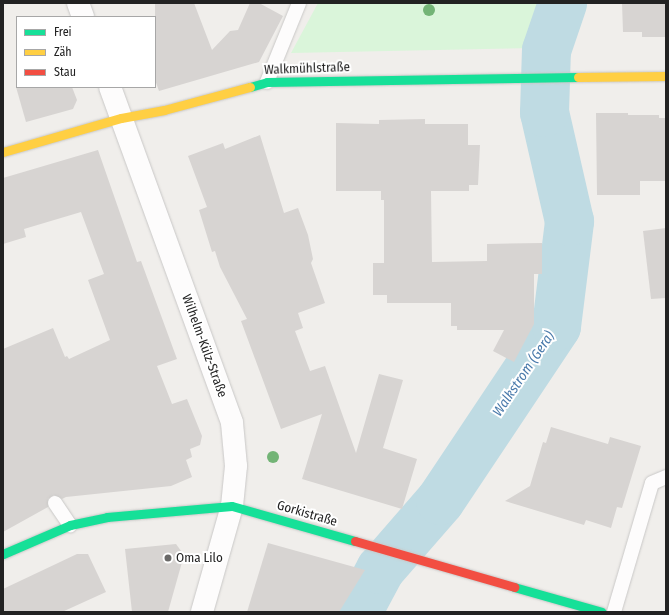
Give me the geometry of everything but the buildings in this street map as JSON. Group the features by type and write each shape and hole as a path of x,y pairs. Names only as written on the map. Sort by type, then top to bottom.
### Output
{"street":[{"path":"78,3 83,16"},
{"name":"Walkmühlstraße","path":"3,152 121,118 164,110 266,82 572,76 666,76"},
{"name":"Wilhelm-Külz-Straße","path":"110,88 232,423 236,466 232,506 202,612"},
{"name":"Gorkistraße","path":"3,554 70,526 107,517 232,506 602,612"}],"lane":[{"path":"266,82 299,3"},
{"path":"614,612 652,483 666,477"},
{"path":"55,503 70,526"}],"green space":[{"path":"318,3 552,3 541,11 533,48 291,53"}],"waterway":[{"name":"Walkstrom (Gera)","path":"357,612 380,569 440,500 556,326 569,221 544,112 546,50 562,3"}],"traffic: fast":[{"path":"250,87 267,82 578,77"},
{"path":"3,554 70,525 107,517 232,506 355,541"},
{"path":"514,587 602,612"}],"traffic: slow":[{"path":"578,77 666,76"},
{"path":"3,152 121,118 164,110 250,87"}],"traffic: jam":[{"path":"355,541 514,587"}],"place":[{"name":"Oma Lilo","path":"168,558"}]}
